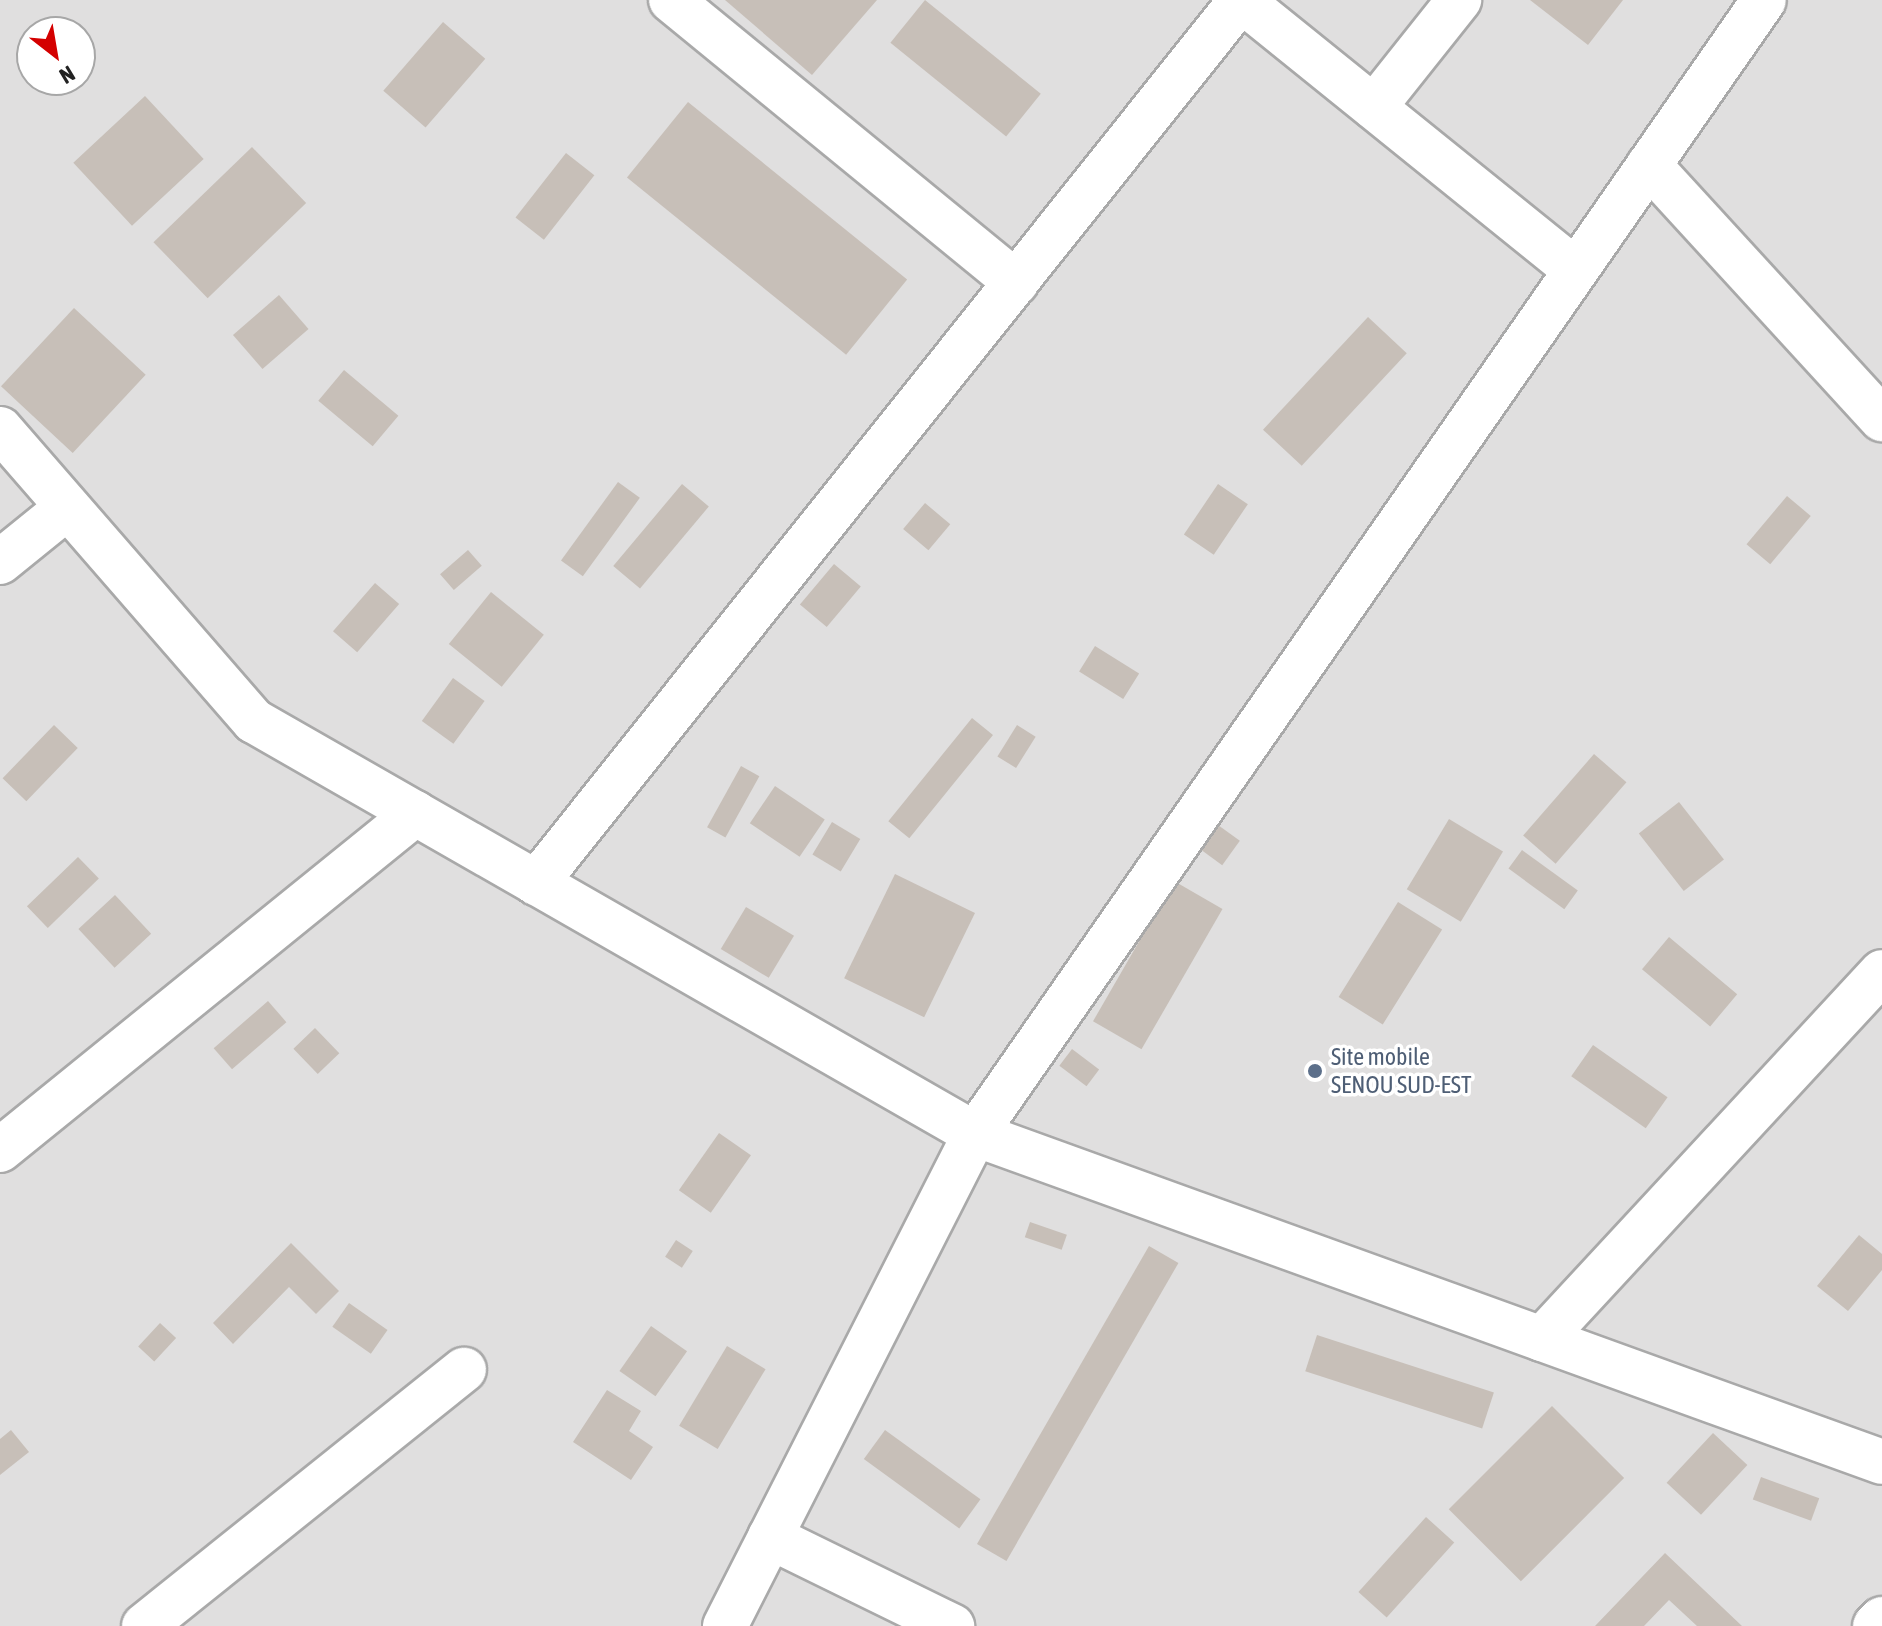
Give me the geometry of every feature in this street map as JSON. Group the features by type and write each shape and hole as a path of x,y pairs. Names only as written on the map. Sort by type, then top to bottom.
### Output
{"street":[{"path":"671,0 1016,282"},
{"path":"536,883 1241,0 1576,270"},
{"path":"1374,107 1459,0"},
{"path":"725,1626 975,1134 1764,0"},
{"path":"1649,165 1882,419"},
{"path":"0,429 254,721 975,1134 1882,1462"},
{"path":"0,562 68,507"},
{"path":"0,1150 416,813"},
{"path":"1542,1339 1882,972"},
{"path":"144,1626 464,1370"},
{"path":"770,1537 952,1626"},
{"path":"1875,1626 1882,1619"}],"shaded area":[{"path":"0,0 1882,0 1882,1626 0,1626"}],"building":[{"path":"725,0 877,0 812,75"},
{"path":"925,0 1041,94 1006,137 890,43"},
{"path":"1530,0 1623,0 1588,45"},
{"path":"443,22 485,59 426,127 383,91"},
{"path":"145,96 204,159 132,226 73,163"},
{"path":"688,102 907,279 846,355 627,177"},
{"path":"252,147 306,203 208,298 153,242"},
{"path":"566,153 594,175 544,240 516,218"},
{"path":"279,295 309,329 262,369 233,335"},
{"path":"74,308 146,375 73,453 1,386"},
{"path":"1368,317 1407,353 1302,466 1263,430"},
{"path":"344,370 398,416 373,446 318,401"},
{"path":"618,482 640,498 583,576 561,560"},
{"path":"682,484 709,506 640,588 613,566"},
{"path":"1218,484 1248,504 1214,555 1184,535"},
{"path":"1787,496 1811,516 1770,564 1747,544"},
{"path":"925,503 950,524 928,550 903,529"},
{"path":"468,550 482,566 454,590 440,574"},
{"path":"834,564 861,586 827,627 800,605"},
{"path":"375,583 399,604 357,652 333,631"},
{"path":"491,592 544,635 502,687 449,644"},
{"path":"1095,646 1139,674 1123,699 1079,671"},
{"path":"453,678 485,701 453,744 422,721"},
{"path":"972,718 993,735 909,838 888,821"},
{"path":"54,725 78,748 26,801 3,778"},
{"path":"1017,725 1036,737 1016,768 997,756"},
{"path":"1594,754 1626,782 1556,864 1523,836"},
{"path":"741,766 759,776 725,837 707,827"},
{"path":"775,786 825,820 800,857 750,823"},
{"path":"1679,802 1724,860 1684,891 1639,833"},
{"path":"1449,819 1503,851 1461,922 1407,889"},
{"path":"832,822 860,839 841,872 812,855"},
{"path":"1218,825 1240,841 1222,865 1200,849"},
{"path":"1522,850 1578,891 1564,909 1508,869"},
{"path":"78,857 99,879 48,928 27,906"},
{"path":"895,874 975,913 924,1017 844,978"},
{"path":"1174,881 1222,909 1141,1049 1093,1021"},
{"path":"115,895 151,934 115,968 78,929"},
{"path":"1398,902 1442,930 1383,1025 1339,997"},
{"path":"746,907 794,936 769,978 721,949"},
{"path":"1669,937 1737,994 1710,1026 1642,969"},
{"path":"268,1001 286,1022 232,1069 214,1048"},
{"path":"315,1028 339,1053 318,1074 293,1049"},
{"path":"1593,1045 1668,1097 1646,1128 1571,1076"},
{"path":"1072,1049 1099,1069 1087,1086 1059,1066"},
{"path":"719,1133 751,1155 711,1213 679,1190"},
{"path":"1030,1222 1067,1235 1062,1250 1025,1237"},
{"path":"1859,1235 1882,1254 1882,1270 1848,1311 1817,1286"},
{"path":"676,1240 693,1251 682,1268 665,1257"},
{"path":"291,1243 339,1291 316,1314 289,1287 233,1344 213,1323"},
{"path":"1149,1246 1178,1263 1006,1561 977,1544"},
{"path":"349,1303 388,1330 371,1354 332,1327"},
{"path":"160,1323 176,1338 154,1361 138,1346"},
{"path":"651,1326 687,1351 655,1396 619,1371"},
{"path":"1317,1335 1494,1392 1482,1429 1305,1371"},
{"path":"727,1346 766,1369 718,1449 679,1426"},
{"path":"607,1390 641,1411 629,1431 653,1447 631,1480 573,1442"},
{"path":"1552,1406 1624,1478 1521,1581 1449,1509"},
{"path":"11,1430 29,1452 0,1475 0,1439"},
{"path":"885,1430 980,1499 959,1528 864,1459"},
{"path":"1713,1433 1747,1465 1701,1515 1667,1483"},
{"path":"1761,1477 1819,1498 1811,1521 1753,1500"},
{"path":"1426,1517 1454,1542 1387,1617 1358,1592"},
{"path":"1665,1553 1742,1626 1697,1626 1669,1600 1644,1626 1595,1626"}],"place":[{"name":"Site mobile SENOU SUD-EST","path":"1315,1071"}]}
